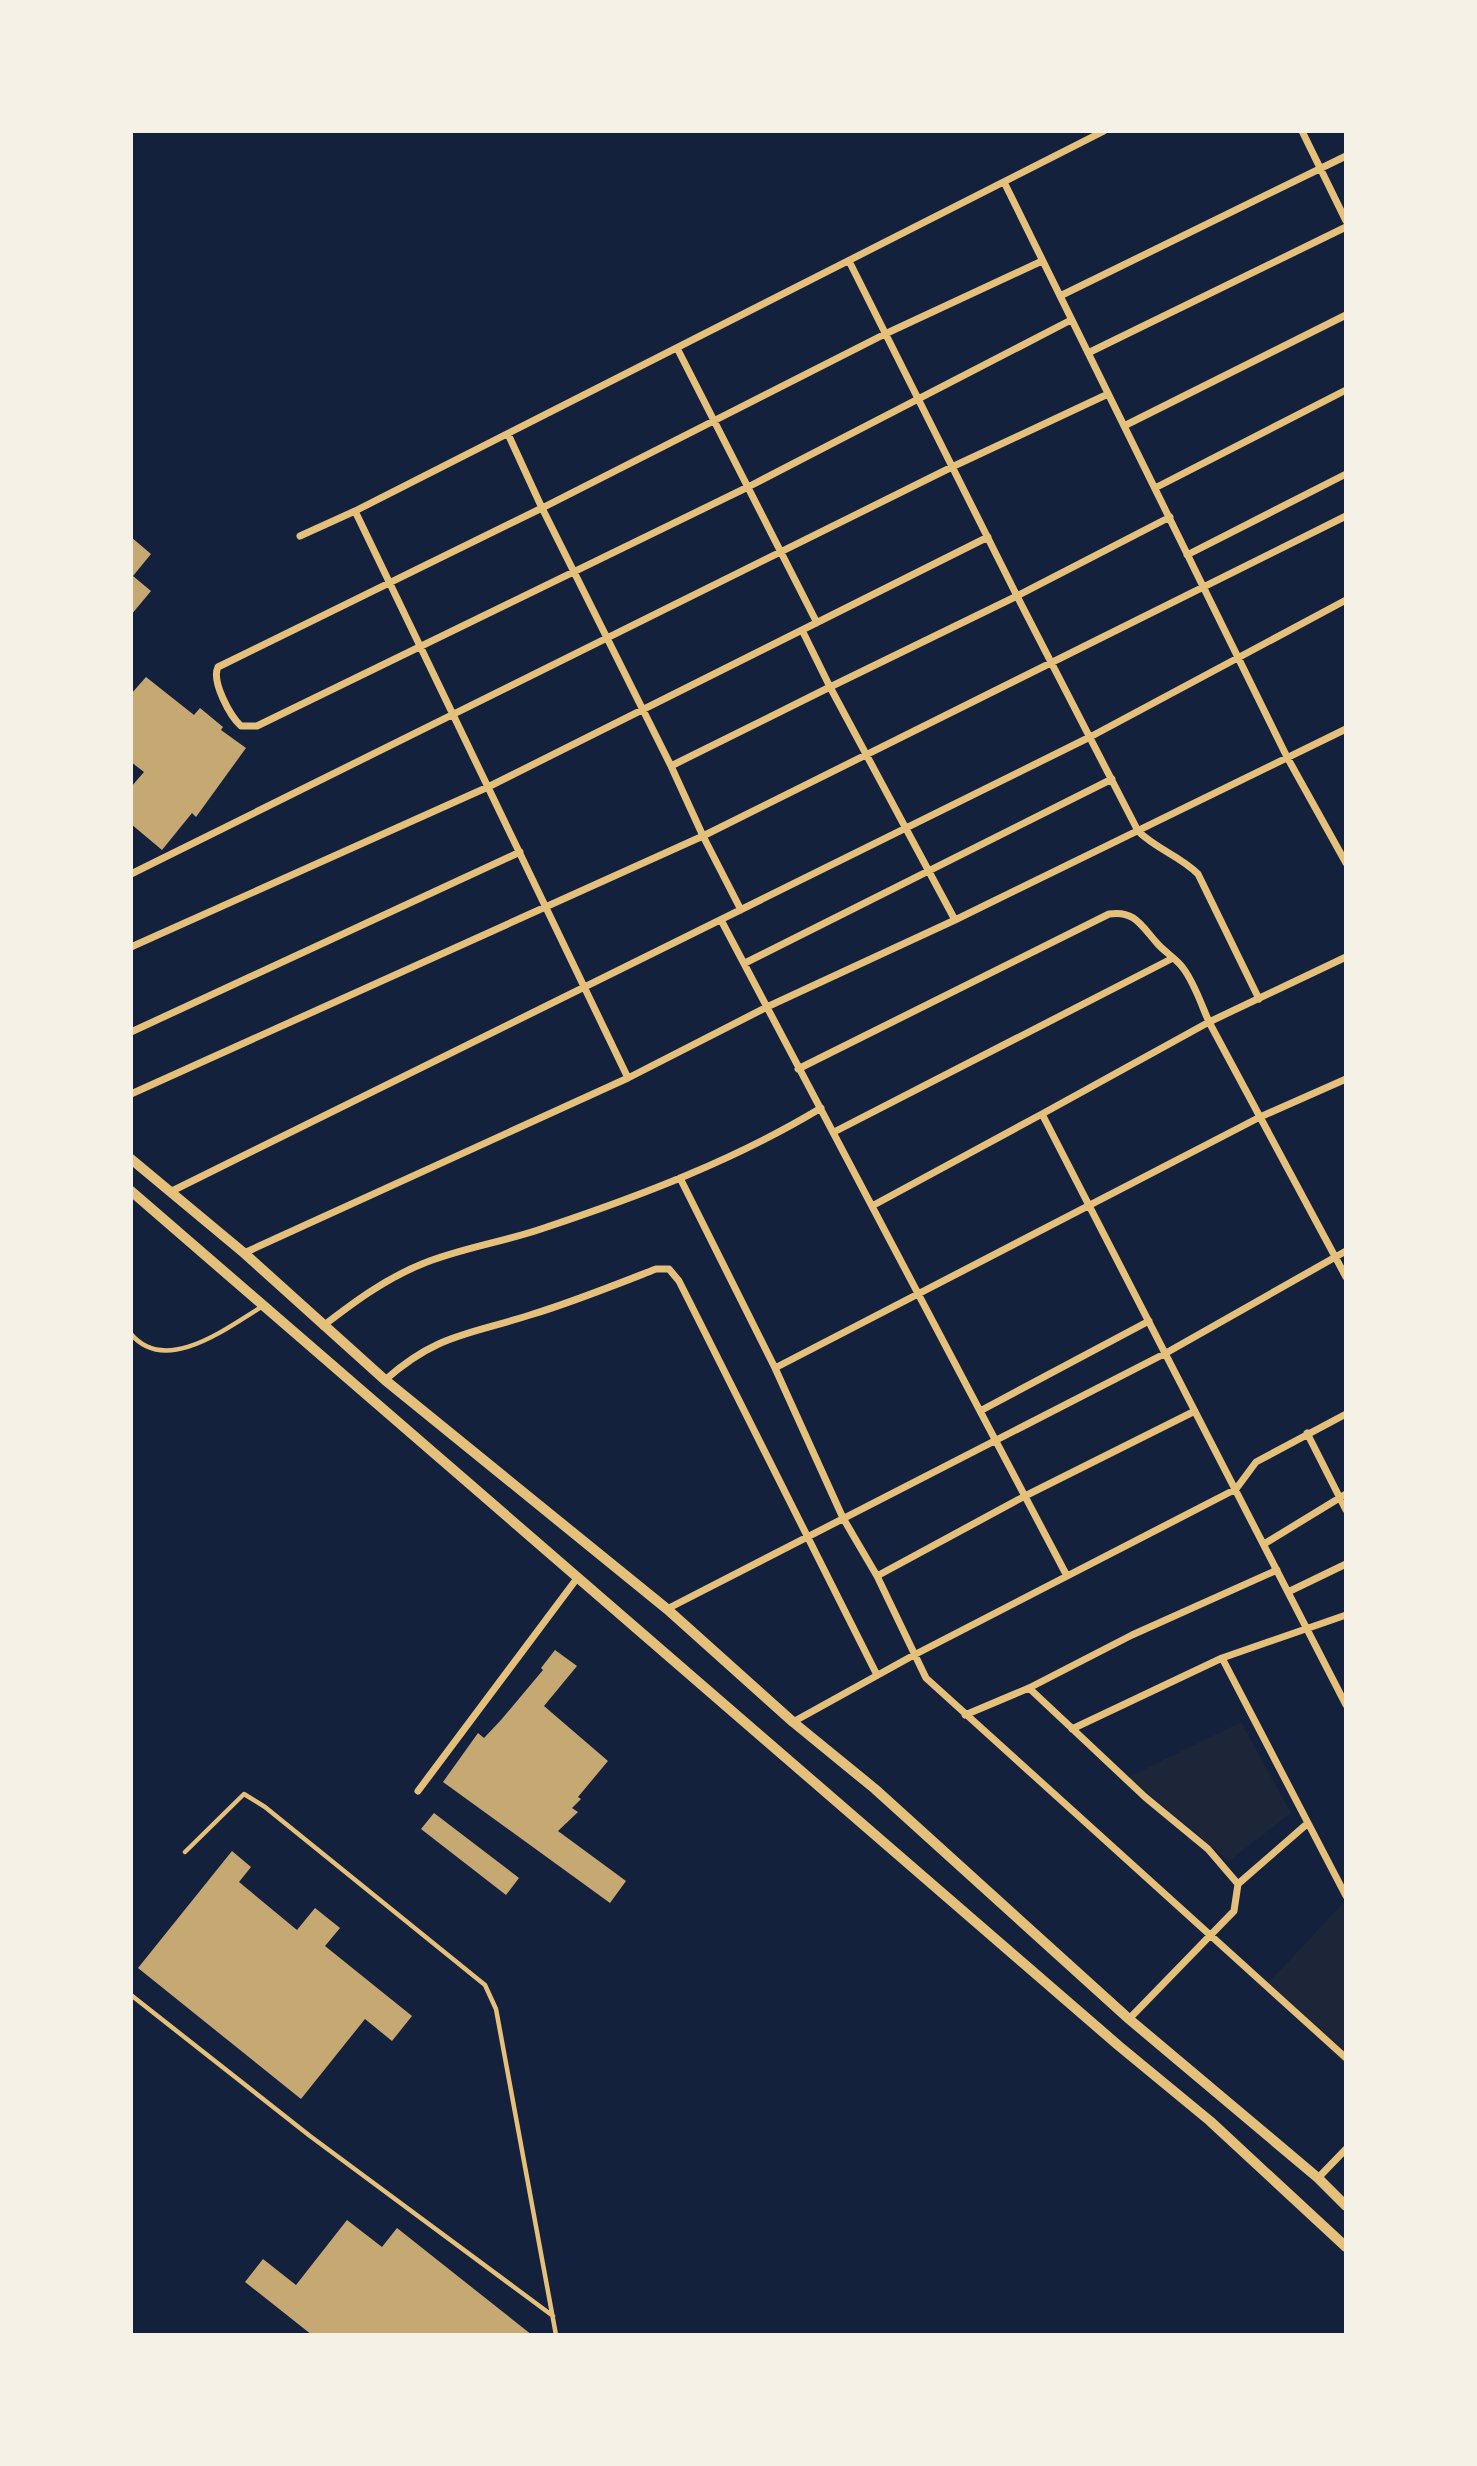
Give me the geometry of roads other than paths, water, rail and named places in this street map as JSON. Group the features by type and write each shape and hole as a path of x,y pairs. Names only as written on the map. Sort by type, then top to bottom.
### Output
{"street":[{"path":"300,536 508,434 1103,131"},
{"path":"1302,131 1346,221"},
{"path":"1060,296 1346,156"},
{"path":"1004,182 1287,757 1343,851 1346,863"},
{"path":"1087,352 1346,227"},
{"path":"849,261 1138,831 1148,841 1183,858 1198,874 1259,999"},
{"path":"1042,261 885,334 542,508 388,581 218,667 215,677 235,720 241,726 257,726 748,487 1071,320"},
{"path":"1124,426 1346,315"},
{"path":"677,348 817,622"},
{"path":"1155,488 1346,390"},
{"path":"131,874 954,466 1108,394"},
{"path":"508,434 741,910"},
{"path":"1187,555 1346,474"},
{"path":"355,511 628,1078"},
{"path":"131,1094 703,836 1346,516"},
{"path":"671,766 1017,596 1170,517"},
{"path":"131,947 488,787 988,537"},
{"path":"170,1192 1090,737 1346,600"},
{"path":"802,629 830,687 955,920"},
{"path":"244,1254 628,1078 769,1006 955,920 1346,729"},
{"path":"745,963 1112,779"},
{"path":"131,1032 520,852"},
{"path":"799,1069 1109,914 1124,912 1133,916 1190,980 1209,1022 1346,1277"},
{"path":"722,920 1067,1576"},
{"path":"872,1206 1209,1022 1346,957"},
{"path":"834,1132 1173,958"},
{"path":"775,1368 1260,1118 1345,1081"},
{"path":"323,1326 372,1289 421,1264 540,1230 680,1178 781,1132 821,1108"},
{"path":"1042,1114 1346,1705"},
{"path":"131,1159 244,1254 385,1380 667,1608 793,1722 875,1788 1129,2019 1318,2178 1346,2206"},
{"path":"680,1178 775,1368 843,1518 877,1576 926,1678 1212,1934 1346,2059"},
{"path":"131,1191 1119,2046 1210,2120 1346,2247"},
{"path":"667,1608 1166,1353 1346,1251"},
{"path":"385,1380 412,1356 436,1343 528,1316 656,1269 669,1269 679,1281 877,1675"},
{"path":"980,1412 1149,1321"},
{"path":"877,1576 1025,1496 1195,1411"},
{"path":"793,1722 914,1655 1236,1489 1256,1462 1346,1414"},
{"path":"1307,1433 1342,1496 1346,1510"},
{"path":"1264,1544 1342,1496"},
{"path":"1288,1592 1346,1564"},
{"path":"965,1715 1029,1688 1132,1634 1277,1570"},
{"path":"418,1791 578,1577"},
{"path":"1072,1729 1222,1658 1346,1615"},
{"path":"1222,1658 1346,1896"},
{"path":"1029,1688 1208,1849 1238,1884"},
{"path":"1129,2019 1234,1912 1238,1884 1308,1823"},
{"path":"1318,2178 1346,2149"}],"lane":[{"path":"131,1334 140,1345 159,1352 181,1349 208,1339 264,1305"},
{"path":"185,1852 244,1794 265,1807 485,1985 496,2009 556,2335"},
{"path":"131,1995 310,2136 554,2316"}]}
